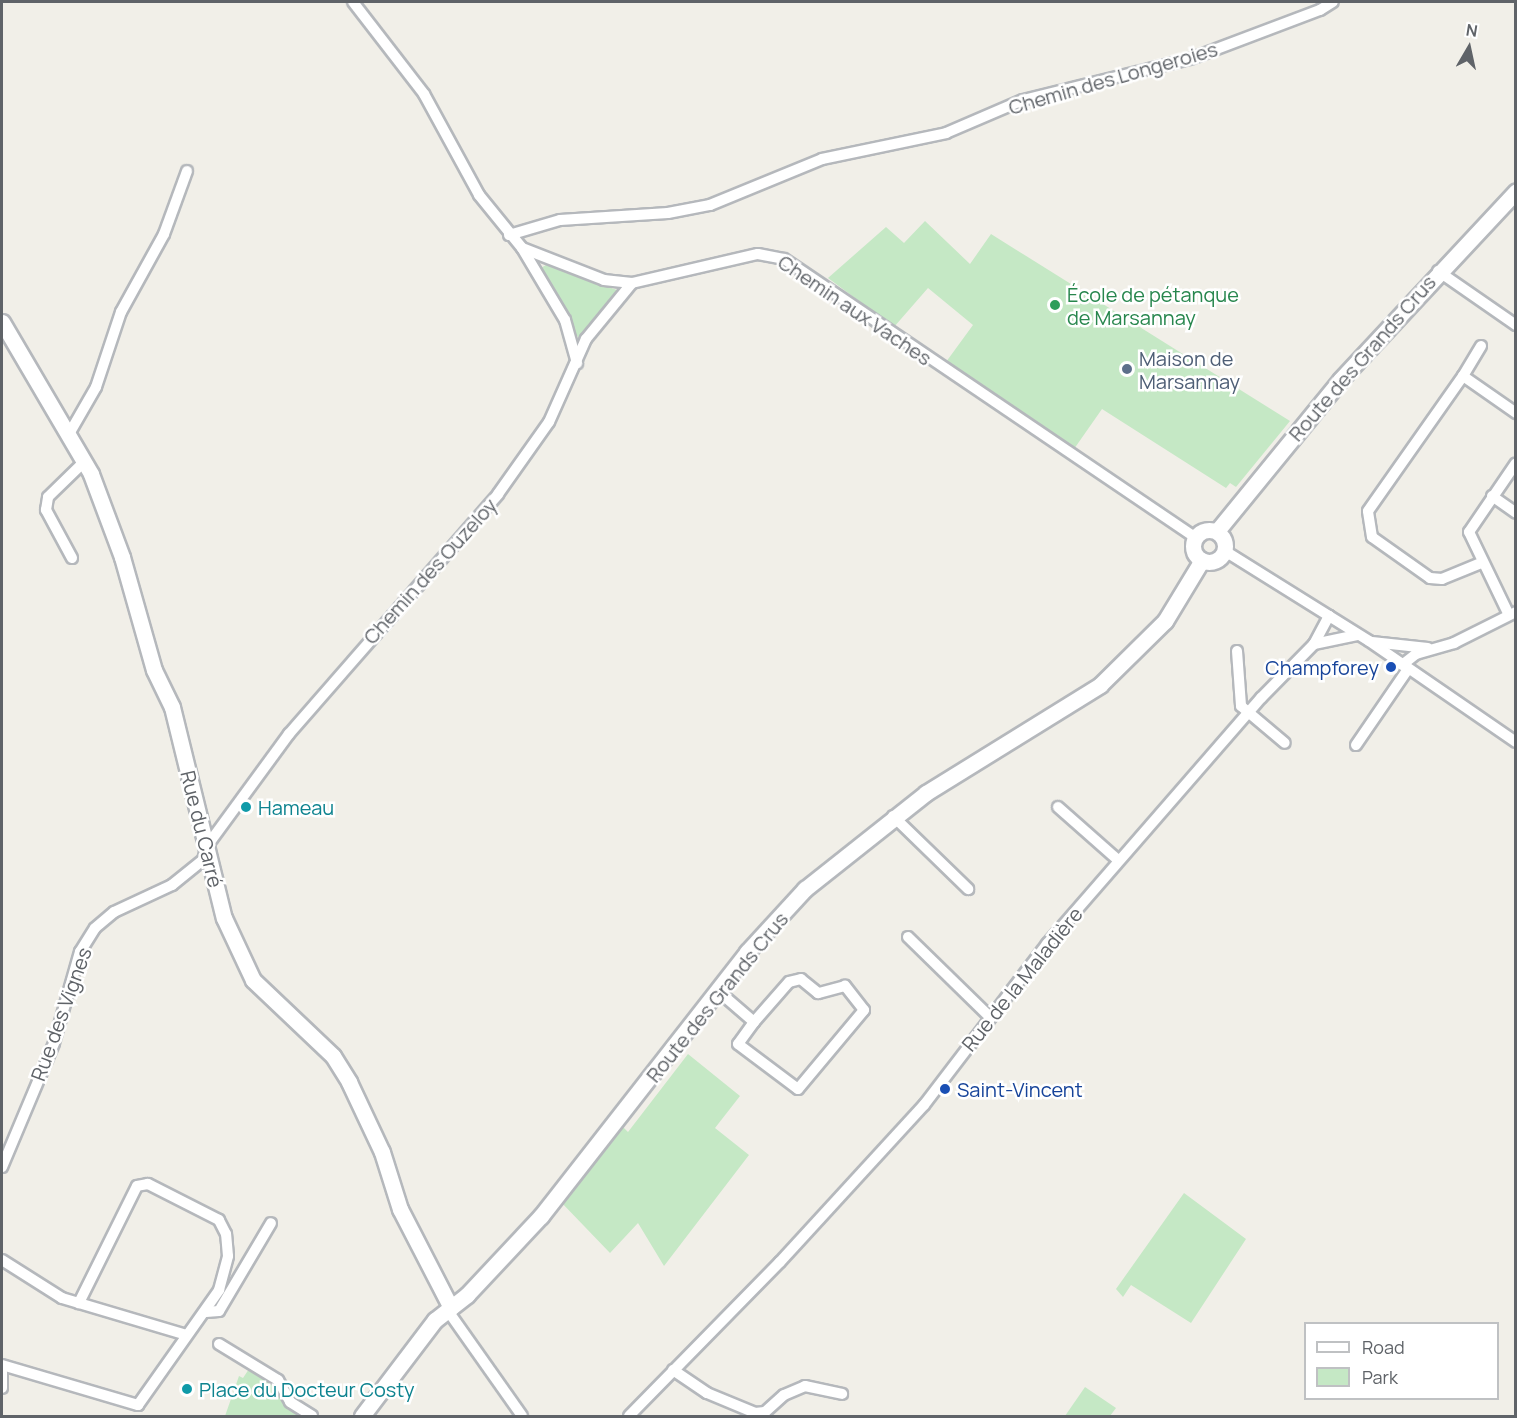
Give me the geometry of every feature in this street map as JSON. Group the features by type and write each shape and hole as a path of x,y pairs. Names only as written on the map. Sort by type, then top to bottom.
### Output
{"street":[{"name":"Chemin aux Vaches","path":"353,2 424,94 450,147 509,235 522,248 604,280 632,283 758,254 784,259 1195,537"},
{"name":"Chemin des Longeroies","path":"509,235 522,227 560,220 668,213 710,205 822,159 946,133 1023,100 1190,59 1320,10 1333,2"},
{"path":"69,434 96,387 122,312 164,234 187,171"},
{"name":"Route des Grands Crus","path":"1217,531 1306,419 1438,271 1515,191"},
{"path":"522,248 566,320 577,363"},
{"path":"1438,271 1515,325"},
{"name":"Chemin des Ouzeloy","path":"207,846 343,668 498,494 549,422 602,315 632,283"},
{"name":"Rue du Carré","path":"2,322 84,462 122,557 154,670 172,707 224,918 253,980 333,1056 349,1082 382,1152 400,1209 449,1309"},
{"path":"1481,563 1442,579 1430,578 1372,537 1368,515 1482,346"},
{"path":"1463,376 1515,413"},
{"path":"72,558 46,510 48,497 84,462"},
{"path":"1356,745 1401,664 1434,648 1467,638 1512,613 1481,563 1469,528 1515,463"},
{"path":"1492,496 1515,513"},
{"path":"1204,530 1217,531 1225,541 1225,551 1212,562 1202,560 1193,550 1195,537 1204,530"},
{"path":"1225,551 1369,641 1515,742"},
{"name":"Route des Grands Crus","path":"362,1416 435,1320 449,1309 541,1216 717,990 805,889 893,816 1100,685 1170,615 1202,560"},
{"path":"1332,636 1333,619"},
{"name":"Rue de la Maladière","path":"629,1416 780,1262 924,1105 990,1017 1118,860 1246,714 1314,644 1333,619"},
{"name":"Rue de la Maladière","path":"1314,644 1332,636 1358,635"},
{"path":"1369,641 1434,648"},
{"path":"1396,645 1401,664"},
{"path":"1237,651 1240,706 1246,714 1285,743"},
{"path":"1058,807 1118,860"},
{"path":"893,816 968,889"},
{"name":"Rue des Vignes","path":"2,1167 54,1043 80,952 90,935 114,912 172,885 203,861 207,846"},
{"path":"908,937 990,1017"},
{"path":"801,979 818,993 845,986 864,1010 798,1089 738,1044 754,1022 789,982 801,979"},
{"path":"717,990 754,1022"},
{"path":"79,1303 137,1186 148,1185 219,1220 226,1234 228,1256 219,1290 206,1312 138,1405 136,1416"},
{"path":"206,1312 219,1311 271,1223"},
{"path":"2,1260 62,1298 187,1335"},
{"path":"449,1309 522,1416"},
{"path":"219,1344 278,1380 290,1402 312,1416"},
{"path":"2,1365 138,1405"},
{"path":"673,1370 707,1393 755,1413 765,1412 784,1395 805,1386 842,1394"},
{"path":"2,1372 2,1388"}],"green space":[{"path":"925,221 970,264 991,234 1290,421 1236,487 1230,483 1226,488 1102,409 1074,449 946,362 973,325 928,288 894,327 828,278 886,227 904,243"},
{"path":"546,265 617,290 579,339 539,269"},
{"path":"688,1054 740,1096 715,1128 749,1155 664,1266 638,1223 610,1253 559,1200 622,1126 628,1132"},
{"path":"1184,1193 1246,1239 1191,1323 1131,1285 1123,1297 1116,1289"},
{"path":"251,1366 265,1375 309,1416 225,1416 239,1376 243,1378"},
{"path":"1085,1387 1116,1408 1110,1416 1065,1416"}],"place":[{"name":"École de pétanque de Marsannay","path":"1055,305"},
{"name":"Maison de Marsannay","path":"1127,369"},
{"name":"Champforey","path":"1391,667"},
{"name":"Hameau","path":"246,807"},
{"name":"Saint-Vincent","path":"945,1089"},
{"name":"Place du Docteur Costy","path":"187,1389"}]}
